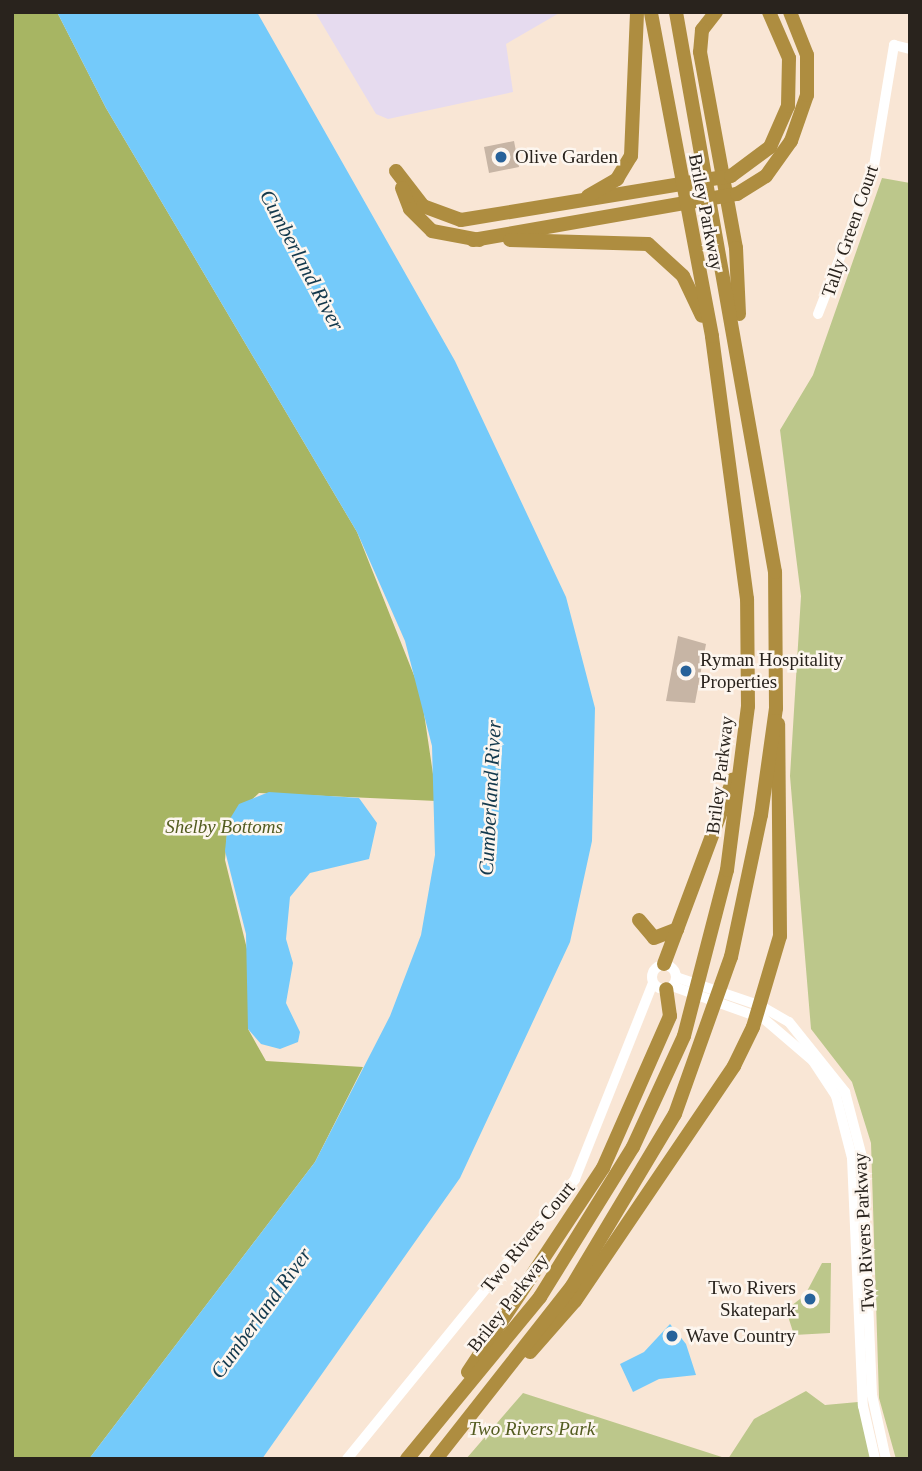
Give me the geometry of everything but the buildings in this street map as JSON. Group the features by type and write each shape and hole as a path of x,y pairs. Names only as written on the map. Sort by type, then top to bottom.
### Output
{"highway":[{"path":"555,206 601,190 631,156 637,12"},
{"name":"Briley Parkway","path":"407,1459 575,1247 633,1147 684,1036 707,950 742,768 748,670 747,599 712,336 677,170 651,12"},
{"name":"Briley Parkway","path":"436,1459 503,1377 614,1222 675,1114 705,1038 731,957 776,709 775,572 737,329 741,304 713,162 677,12"},
{"path":"713,162 699,41 716,12"},
{"path":"712,336 684,276 648,244 473,240 442,234 410,209 396,171 423,206 447,218 478,220 731,176 754,164 770,147 788,106 789,58 769,12"},
{"path":"473,240 737,194 766,176 791,141 807,95 807,55 790,12"},
{"path":"442,234 447,218"},
{"path":"664,964 725,809 739,754 748,670"},
{"path":"503,1377 550,1334 575,1300 734,1066 759,1010 780,936 783,751 776,709"},
{"path":"639,920 654,938 677,929"},
{"path":"407,1459 530,1287 603,1168 670,1016 665,985"}],"street":[{"name":"Tally Green Court","path":"818,314 873,172 894,45 910,49"},
{"name":"Two Rivers Court","path":"347,1459 575,1179 644,1007 665,985 653,970 664,964"},
{"path":"664,964 665,985"},
{"name":"Two Rivers Parkway","path":"665,985 759,1010 820,1054 853,1113 862,1157 873,1404 886,1459"},
{"name":"Two Rivers Parkway","path":"759,1010 813,1060 836,1097 849,1137 863,1406 875,1459"}],"shaded area":[{"path":"315,12 561,12 506,44 513,92 388,119 376,114"}],"green space":[{"name":"Shelby Bottoms","path":"12,12 57,12 106,108 357,532 421,693 437,801 259,793 228,822 225,860 248,953 248,1029 266,1061 363,1067 315,1162 89,1459 12,1459"},
{"path":"882,178 910,183 910,1459 896,1459 879,1398 871,1143 852,1082 811,1029 790,776 801,596 780,430 813,375"},
{"name":"Two Rivers Skatepark","path":"822,1263 831,1263 830,1333 794,1335 786,1310 805,1295"},
{"path":"806,1391 825,1405 858,1402 871,1459 728,1459 754,1419"},
{"name":"Two Rivers Park","path":"523,1393 728,1459 466,1459"}],"water":[{"name":"Cumberland River","path":"57,12 257,12 455,361 566,597 595,708 592,841 570,942 460,1178 262,1459 89,1459 315,1162 390,1016 421,935 435,855 432,746 405,641 357,532 106,108"},
{"path":"269,792 359,798 377,823 369,859 310,873 290,897 286,939 293,963 286,1003 300,1032 298,1042 280,1049 261,1044 248,1029 246,934 225,851 228,822 239,804"},
{"path":"670,1324 686,1344 696,1375 659,1379 633,1392 620,1364 644,1352"}],"place":[{"name":"Olive Garden","path":"501,157"},
{"name":"Ryman Hospitality Properties","path":"686,671"},
{"name":"Two Rivers Skatepark","path":"810,1299"},
{"name":"Wave Country","path":"672,1336"}]}
